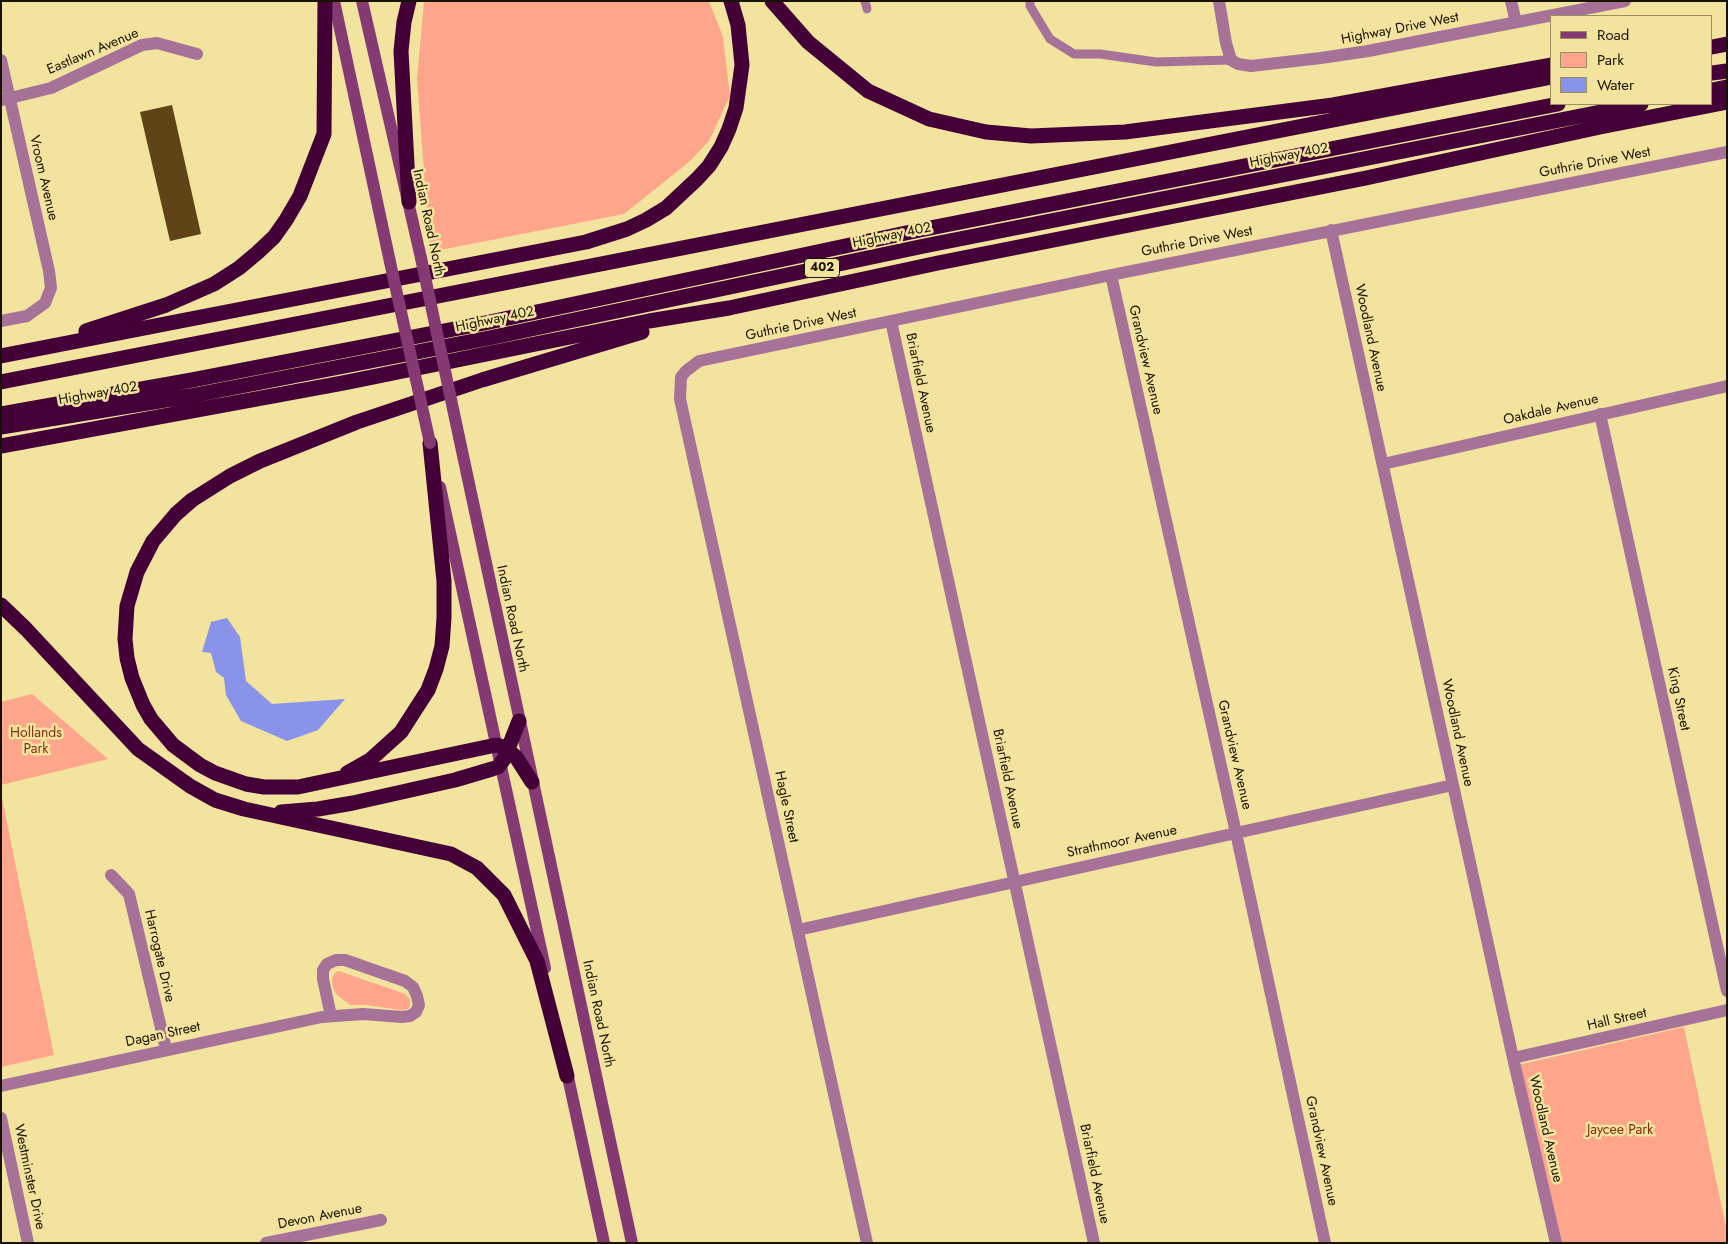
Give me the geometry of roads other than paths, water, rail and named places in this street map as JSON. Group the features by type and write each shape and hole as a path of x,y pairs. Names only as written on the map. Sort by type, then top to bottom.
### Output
{"highway":[{"path":"1,354 109,324 191,295 214,284 239,268 274,237 300,196 324,134 325,1"},
{"path":"409,1 404,22 401,51 409,202"},
{"path":"1,354 586,242 627,229 646,220 666,208 697,179 717,153 729,129 736,108 742,65 738,24 731,1"},
{"path":"772,1 808,42 868,91 929,119 986,132 1031,136 1079,136 1125,132 1333,105 1550,64"},
{"path":"1713,42 1727,40"},
{"path":"1713,47 1727,44"},
{"path":"1713,74 1727,70"},
{"name":"Highway 402","path":"1,382 1550,77"},
{"path":"1713,90 1727,87"},
{"path":"1713,105 1727,102"},
{"path":"1,414 192,380 485,323 920,230 1553,105"},
{"name":"Highway 402","path":"1,427 190,396 489,338 924,246 1636,105"},
{"path":"1,446 343,383 649,321 729,308 938,263 1356,180 1600,127 1712,105"},
{"path":"532,782 516,757 502,747 298,787 264,787 231,780 207,769 173,745 151,719 132,678 127,658 126,621 127,606 136,572 145,554 176,514 192,500 230,476 260,461 357,422 529,365 729,308"},
{"path":"314,785 354,770 386,747 401,732 418,708 428,690 436,669 442,646 444,581 430,443"},
{"path":"1,604 138,749 190,786 215,800 262,814 451,854 477,868 504,895 537,961 568,1076"},
{"path":"262,814 318,810 464,778 492,769 501,764 502,747 519,721"}],"main road":[{"path":"334,1 430,443 502,747"},
{"name":"Indian Road North","path":"362,1 409,202 632,1243"},
{"path":"501,764 604,1243"}],"street":[{"path":"1219,1 1226,42 1235,62"},
{"path":"1511,1 1516,22"},
{"name":"Highway Drive West","path":"1553,15 1626,1"},
{"name":"Highway Drive West","path":"1235,62 1251,66 1321,58 1368,51 1550,16"},
{"name":"Eastlawn Avenue","path":"5,100 51,88 142,45 157,43 197,54"},
{"name":"Vroom Avenue","path":"1,60 5,100 49,271 51,288 45,303 28,316 1,321"},
{"name":"Guthrie Drive West","path":"681,377 690,366 699,361 1111,274 1727,152"},
{"name":"Woodland Avenue","path":"1331,230 1513,1058 1556,1243"},
{"name":"Grandview Avenue","path":"1111,274 1236,833 1325,1243"},
{"name":"Briarfield Avenue","path":"891,321 1094,1243"},
{"name":"Hagle Street","path":"681,377 680,399 867,1243"},
{"name":"Oakdale Avenue","path":"1382,464 1727,386"},
{"name":"King Street","path":"1600,414 1727,991"},
{"name":"Strathmoor Avenue","path":"798,930 1453,785"},
{"name":"Harrogate Drive","path":"111,875 130,894 166,1049"},
{"name":"Dagan Street","path":"1,1086 166,1049 330,1016 363,1014 410,1016 416,1012 418,1005 417,996 413,987 405,981 345,960 336,960 328,964 324,970 323,979 330,1016"},
{"name":"Hall Street","path":"1513,1058 1727,1010"},
{"name":"Westminster Drive","path":"1,1118 28,1243"},
{"name":"Devon Avenue","path":"266,1243 380,1220"}],"lane":[{"path":"1030,1 1030,6 1050,39 1074,54 1100,54 1156,62 1235,62"}],"water":[{"path":"227,618 240,637 246,681 272,704 345,699 318,730 287,741 241,721 226,695 224,678 216,672 211,653 202,652 211,622"}],"park label":[{"name":"Hollands Park","path":"36,742"},
{"name":"Jaycee Park","path":"1620,1131"}]}
